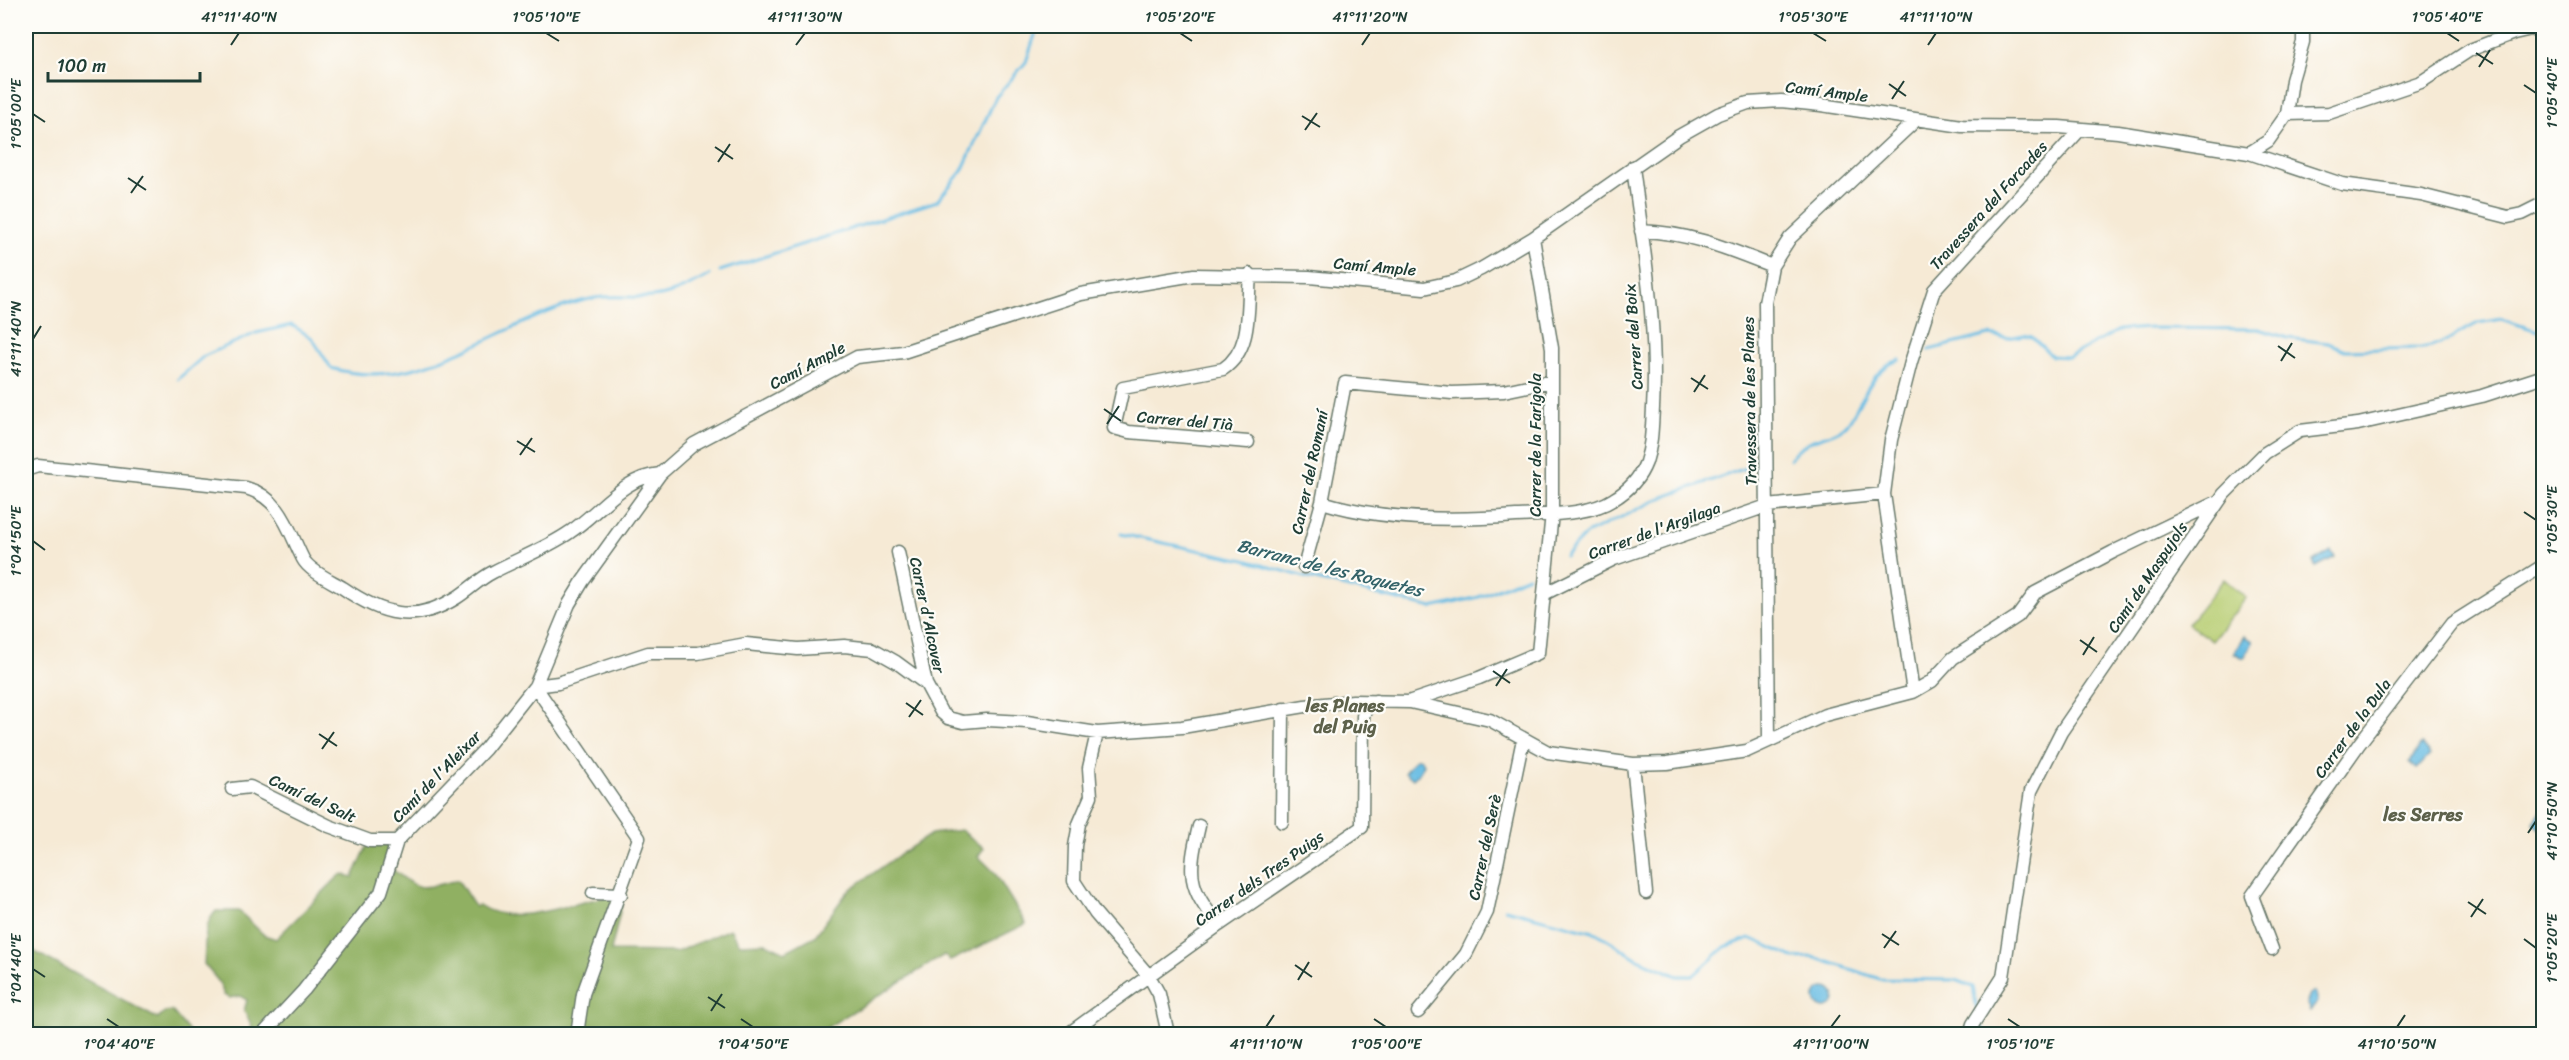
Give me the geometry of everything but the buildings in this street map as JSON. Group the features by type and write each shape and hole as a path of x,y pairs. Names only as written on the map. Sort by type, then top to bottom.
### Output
{"street":[{"path":"2287,114 2329,113 2401,89 2421,82 2470,50 2514,33 2544,26"},
{"path":"2249,153 2268,141 2287,114 2292,80 2302,42 2302,27"},
{"name":"Camí Ample","path":"535,686 569,604 582,581 660,474 694,444 857,357 903,352 1080,294 1194,275 1250,274 1309,277 1424,288 1456,281 1533,238 1633,167 1718,114 1748,103 1781,101 1821,105 1915,121 1962,126 2059,127 2118,132 2249,153 2342,184 2421,195 2508,217 2522,214 2544,203"},
{"name":"Travessera de les Planes","path":"1769,740 1765,303 1772,266 1790,238 1915,121"},
{"name":"Travessera del Forcades","path":"1913,692 1884,494 1891,440 1900,402 1934,290 2078,132"},
{"name":"Carrer del Boix","path":"1322,502 1339,507 1410,517 1490,518 1592,508 1613,500 1635,483 1645,463 1651,442 1655,369 1633,167"},
{"path":"1641,231 1674,233 1710,241 1772,266"},
{"name":"Carrer de la Farigola","path":"1410,702 1479,678 1538,653 1546,593 1552,513 1552,348 1533,238"},
{"name":"Carrer del Tià","path":"1248,442 1129,432 1114,428 1123,388 1223,369 1235,361 1244,345 1250,274"},
{"name":"Camí de Maspujols","path":"1970,1035 1973,1024 2003,976 2031,791 2061,732 2169,577 2217,502 2265,453 2300,431 2358,424 2481,396 2544,376"},
{"name":"Carrer del Romaní","path":"1304,567 1322,502 1345,383 1452,393 1504,391 1552,381"},
{"path":"26,471 39,466 258,491 279,507 305,563 366,604 386,612 415,614 438,608 459,596 478,579 570,533 643,475 660,474"},
{"name":"Carrer de l'Argilaga","path":"1546,593 1614,559 1767,506 1884,494"},
{"path":"577,1035 583,994 621,894 639,838 535,686 558,683 648,653 698,653 746,644 798,648 844,645 873,649 896,662 926,684 941,712 948,718 963,722 987,720 1027,722 1097,733 1182,727 1283,709 1376,701 1410,702 1490,720 1548,752 1633,764 1667,763 1747,751 1825,715 1913,692 1932,681 1953,658 2018,616 2035,594 2113,552 2217,502"},
{"name":"Carrer d'Alcover","path":"898,552 926,684"},
{"name":"Carrer de la Dula","path":"2272,949 2252,896 2359,744 2452,623 2544,565"},
{"name":"Camí de l'Aleixar","path":"263,1035 303,990 381,892 397,841 485,749 535,686"},
{"name":"Carrer dels Tres Puigs","path":"1068,1035 1218,926 1362,827 1363,716 1367,707 1376,701"},
{"path":"1282,822 1283,709"},
{"path":"1097,733 1089,768 1091,796 1079,824 1075,846 1074,881 1095,913 1149,976 1159,994 1168,1035"},
{"name":"Carrer del Serè","path":"1418,1012 1466,954 1486,912 1523,739"},
{"path":"1633,764 1646,893"},
{"name":"Camí del Salt","path":"234,784 250,787 329,826 370,841 397,841"},
{"path":"1199,826 1190,864 1195,888 1203,906 1218,926"},
{"path":"593,893 621,894"}],"green space":[{"path":"2224,579 2246,598 2212,641 2188,624"},
{"path":"961,830 984,848 978,856 995,873 1026,924 950,961 944,955 826,1028 830,1034 248,1034 252,1026 244,1011 247,1000 240,996 229,998 224,995 219,982 204,964 208,923 216,911 239,911 264,935 276,939 337,878 342,874 353,877 369,842 384,842 390,847 387,865 413,884 426,887 458,880 475,907 479,905 494,912 511,915 530,914 624,894 611,951 676,952 730,929 739,944 766,943 785,952 815,936 848,891 899,855 931,834"},
{"path":"26,947 158,1019 165,1012 172,1011 191,1034 26,1034"}],"water":[{"path":"2331,551 2335,557 2316,567 2313,562"},
{"path":"2244,636 2253,641 2244,658 2234,653"},
{"path":"2421,744 2430,755 2417,769 2410,762"},
{"path":"1415,759 1420,759 1423,764 1418,775 1412,778 1405,772"},
{"path":"2543,808 2543,827 2540,829 2533,823"},
{"path":"1825,988 1832,991 1835,998 1832,1005 1825,1008 1818,1005 1815,998 1818,991"},
{"path":"2315,992 2318,1002 2310,1011 2306,1002 2309,995"}],"waterway":[{"path":"720,271 937,201 962,171 996,97 1026,62 1036,32 1043,26"},
{"path":"178,379 204,356 256,333 292,325 312,338 331,368 366,374 400,372 433,363 562,307 595,298 660,296 690,286 710,275"},
{"name":"Barranc de les Roquetes","path":"1929,350 1989,335 2008,338 2024,335 2032,337 2052,356 2069,357 2119,330 2151,328 2258,329 2288,338 2328,343 2345,350 2421,348 2440,344 2478,323 2501,319 2544,333"},
{"name":"Barranc de les Roquetes","path":"1789,459 1808,443 1845,427 1875,377 1890,364 1900,360"},
{"name":"Barranc de les Roquetes","path":"1565,556 1586,534 1661,498 1746,468"},
{"name":"Barranc de les Roquetes","path":"1121,534 1245,560 1432,608 1479,597 1528,576"},
{"path":"1505,909 1597,933 1638,959 1678,976 1693,976 1725,947 1750,938 1795,958 1813,957 1880,979 1955,980 1973,987 1977,1010"},
{"path":"1978,1023 1987,1034"}],"district":[{"name":"les Planes del Puig","path":"1345,716"},
{"name":"les Serres","path":"2423,815"}]}
